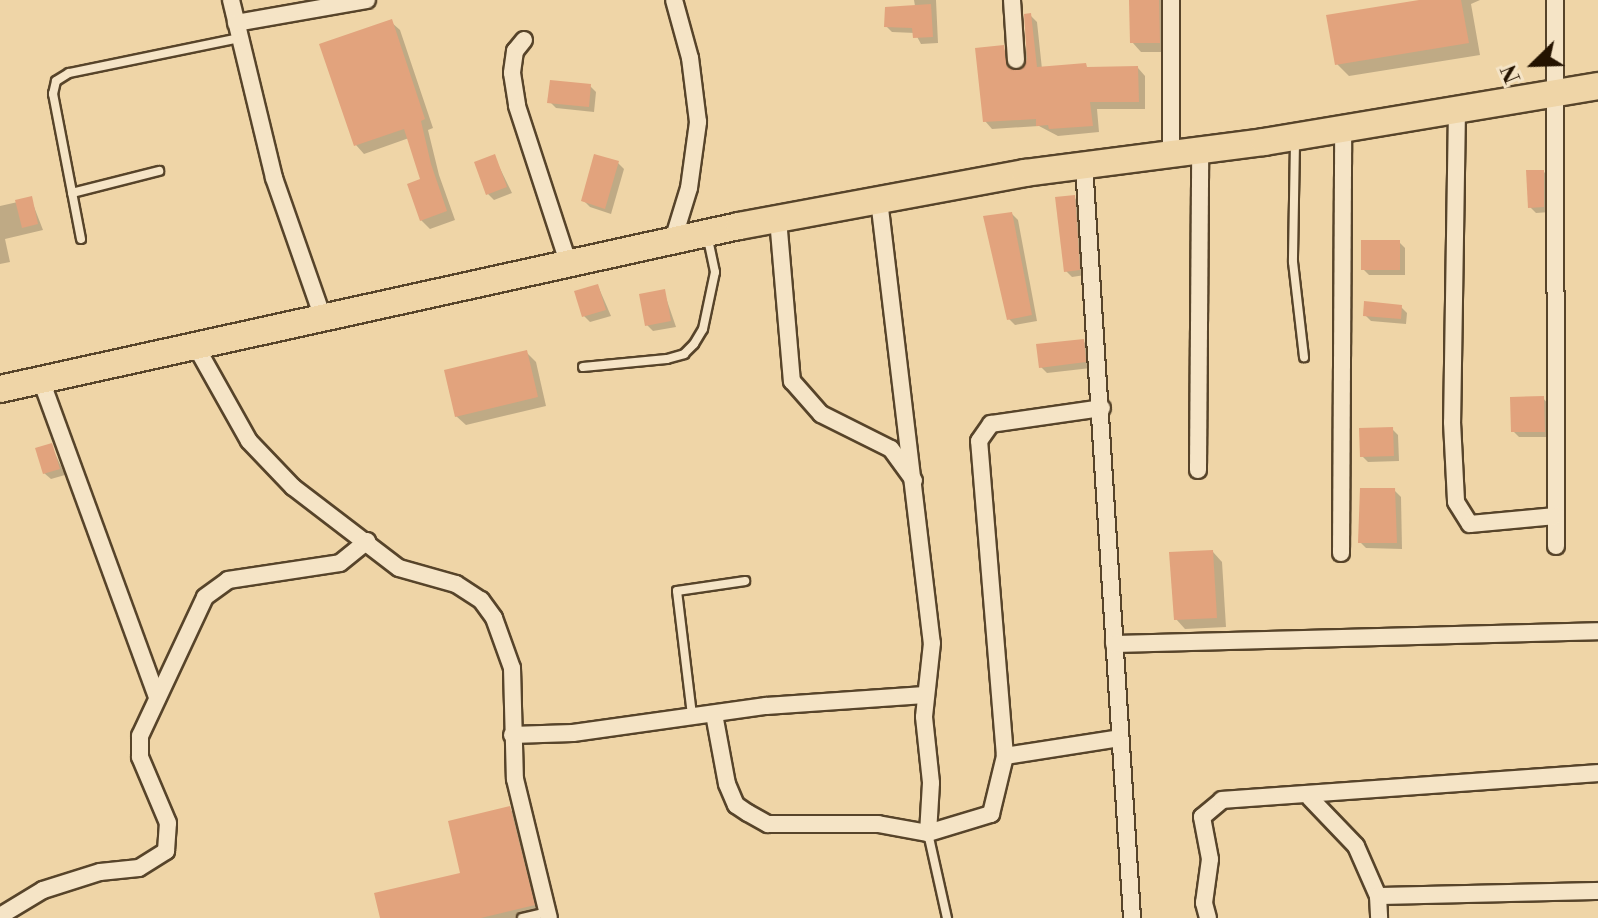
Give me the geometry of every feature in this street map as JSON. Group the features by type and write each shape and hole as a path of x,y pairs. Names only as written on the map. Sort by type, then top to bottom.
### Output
{"main road":[{"path":"0,389 322,315 778,219 1084,165 1295,136 1598,86"}],"street":[{"path":"231,0 274,178 322,315"},
{"path":"238,30 367,0"},
{"path":"673,240 689,188 698,122 690,58 674,0"},
{"path":"1012,0 1016,60"},
{"path":"1171,0 1171,154"},
{"path":"1555,0 1556,546"},
{"path":"524,40 515,51 512,73 517,106 568,262"},
{"path":"1457,109 1452,422 1456,502 1470,524 1556,516"},
{"path":"1341,553 1343,127"},
{"path":"1198,470 1200,150"},
{"path":"1084,165 1102,408 1132,918"},
{"path":"879,200 917,485 932,643 931,677 925,695 928,833"},
{"path":"778,219 792,381 821,414 891,449 917,485"},
{"path":"194,343 249,441 293,487 399,568 456,584 481,600 494,618 512,668 516,702 512,735 515,779 548,915"},
{"path":"41,380 157,697"},
{"path":"714,714 727,784 736,805 768,824 878,824 928,833 991,814 1005,756 979,441 991,424 1102,408"},
{"path":"0,916 43,890 100,872 139,868 166,851 168,823 140,757 140,736 205,597 216,586 340,563 367,541"},
{"path":"1114,644 1598,631"},
{"path":"512,735 573,733 692,715 925,695"},
{"path":"1005,756 1120,738"},
{"path":"1208,918 1204,903 1210,859 1202,817 1222,800 1310,798 1598,773"},
{"path":"1310,798 1356,846 1378,896 1379,918"},
{"path":"1378,896 1598,891"}],"lane":[{"path":"81,239 53,94 56,81 69,73 238,30"},
{"path":"1295,136 1293,262 1304,357"},
{"path":"72,193 159,171"},
{"path":"583,367 667,359 684,354 694,344 703,329 715,272 707,233"},
{"path":"692,715 677,591 745,581"},
{"path":"928,833 947,918"},
{"path":"522,918 548,915"}],"building":[{"path":"1129,0 1159,0 1160,43 1130,43"},
{"path":"1419,0 1461,0 1469,43 1335,65 1326,15"},
{"path":"931,4 933,37 913,38 912,28 884,27 885,7"},
{"path":"1031,13 1037,67 1086,63 1087,67 1138,66 1139,102 1090,102 1093,126 1049,129 1048,125 1036,126 1036,119 983,122 975,48 1004,45 1007,67 1021,69 1027,59 1024,14"},
{"path":"392,19 425,119 421,121 431,164 447,211 420,221 407,184 420,179 404,129 354,146 319,44"},
{"path":"550,80 591,84 589,107 547,103"},
{"path":"495,154 507,187 486,195 474,162"},
{"path":"594,154 619,161 605,209 581,201"},
{"path":"1526,170 1544,170 1544,207 1528,208"},
{"path":"1075,195 1080,270 1064,272 1055,197"},
{"path":"32,196 38,224 22,228 15,200"},
{"path":"1012,212 1032,315 1007,320 983,216"},
{"path":"1361,240 1400,240 1400,270 1361,270"},
{"path":"598,284 606,310 582,317 574,291"},
{"path":"665,289 671,321 645,326 639,294"},
{"path":"1364,301 1402,305 1401,319 1363,316"},
{"path":"1084,339 1086,362 1039,368 1036,344"},
{"path":"527,350 538,397 455,417 444,370"},
{"path":"1544,396 1545,432 1511,432 1510,397"},
{"path":"1393,427 1394,456 1360,457 1359,428"},
{"path":"52,443 60,469 43,474 35,448"},
{"path":"1360,488 1395,488 1397,543 1358,543"},
{"path":"1213,550 1217,618 1174,620 1169,552"},
{"path":"510,806 535,905 481,918 380,918 374,893 460,873 448,821"}]}
